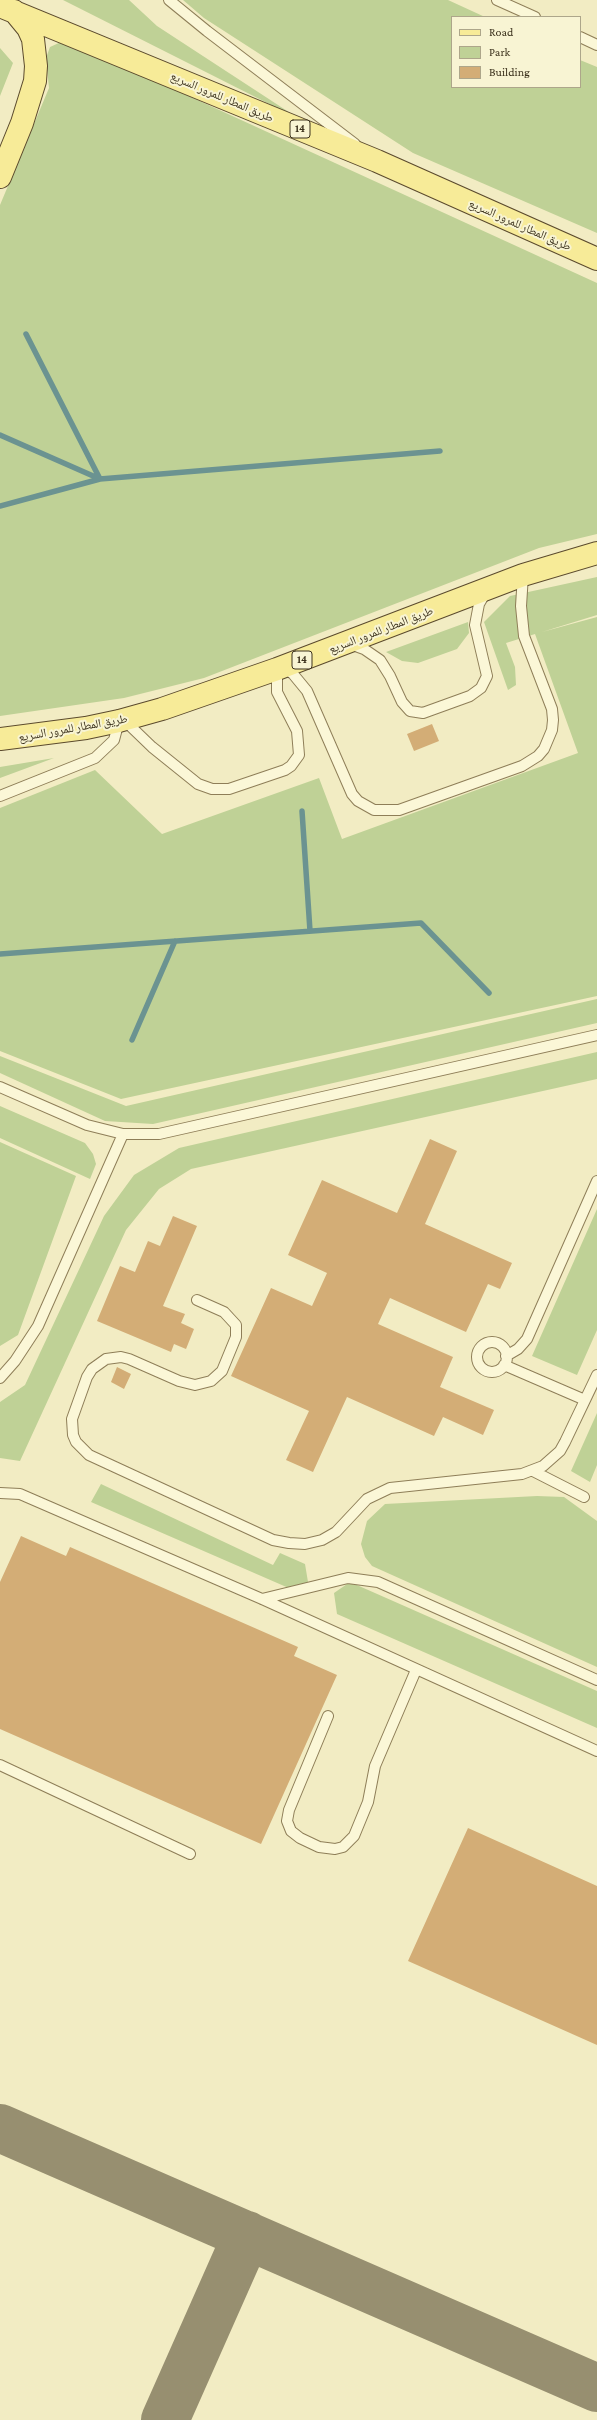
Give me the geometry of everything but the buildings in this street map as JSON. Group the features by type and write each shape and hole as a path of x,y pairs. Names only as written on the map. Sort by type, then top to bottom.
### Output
{"main road":[{"name":"طريق المطار للمرور السريع","path":"7,8 377,161 597,259"},
{"path":"0,178 27,109 36,73 33,39 28,28 7,8"},
{"name":"طريق المطار للمرور السريع","path":"0,739 52,733 122,721 280,668 346,644 523,575 597,553"}],"lane":[{"path":"169,0 207,31 377,161"},
{"path":"497,0 533,16"},
{"path":"581,37 597,45"},
{"path":"0,796 95,758 114,740 122,721 198,784 212,789 229,789 285,770 291,766 299,755 298,731 277,692 280,668 293,674 307,691 352,794 358,801 374,810 386,812 399,810 522,766 538,756 544,749 552,730 553,720 552,709 524,636 521,606 523,575"},
{"path":"346,644 364,649 380,660 390,676 402,702 410,711 423,713 470,696 481,688 487,676 475,625 479,604 490,587"},
{"path":"0,1087 87,1126 123,1134 159,1134 177,1132 597,1035"},
{"path":"0,1378 15,1362 38,1326 123,1134"},
{"path":"585,1400 506,1360 527,1339 597,1181"},
{"path":"196,1300 224,1312 236,1325 236,1337 222,1371 211,1381 195,1385 179,1381 121,1357 106,1359 98,1364 87,1377 72,1419 72,1427 76,1442 89,1454 273,1540 289,1543 306,1544 322,1540 336,1532 367,1499 390,1488 532,1471 552,1460 560,1451 597,1375"},
{"path":"532,1471 584,1497"},
{"path":"0,1493 20,1494 262,1599 597,1751"},
{"path":"262,1599 348,1578 378,1582 597,1680"},
{"path":"328,1716 289,1810 287,1821 291,1831 300,1838 319,1847 335,1849 343,1847 354,1836 368,1802 375,1766 416,1670"},
{"path":"0,1765 190,1854"}],"green space":[{"path":"63,0 129,0 157,26 301,120"},
{"path":"183,0 448,0 483,16 451,16 451,88 581,88 581,60 597,67 597,233 413,153 204,18"},
{"path":"61,42 73,43 597,283 597,534 539,548 204,678 124,698 0,716 0,205 49,88 46,58 50,47"},
{"path":"0,48 13,63 0,96"},
{"path":"597,577 597,615 542,632 597,617 597,996 121,1099 0,1051 0,808 95,770 162,834 319,778 342,839 578,753 535,634 506,643 515,667 516,685 508,690 484,622 510,596"},
{"path":"468,622 469,633 457,649 418,663 402,661 386,652"},
{"path":"54,758 0,778 0,767"},
{"path":"597,999 597,1023 153,1124 105,1121 0,1073 0,1056 126,1106"},
{"path":"597,1052 597,1079 191,1169 159,1189 126,1230 20,1461 0,1458 0,1402 25,1385 104,1216 134,1175 179,1148"},
{"path":"0,1106 85,1143 93,1154 96,1164 90,1179 0,1138"},
{"path":"0,1142 76,1176 18,1335 0,1346"},
{"path":"597,1209 597,1330 577,1375 532,1356"},
{"path":"597,1413 597,1465 590,1482 571,1471"},
{"path":"101,1484 273,1565 280,1553 305,1564 308,1582 291,1589 91,1502"},
{"path":"537,1496 564,1497 597,1521 597,1667 372,1566 365,1557 361,1544 367,1521 385,1504"},
{"path":"350,1582 597,1691 597,1728 337,1614 334,1593"}],"waterway":[{"path":"26,334 100,479"},
{"path":"0,435 100,479"},
{"path":"0,506 100,479 440,451"},
{"path":"302,811 310,931"},
{"path":"0,954 421,923 489,993"},
{"path":"132,1040 175,941"}],"taxiway":[{"path":"0,2128 597,2388"},
{"path":"165,2420 247,2235"}]}
